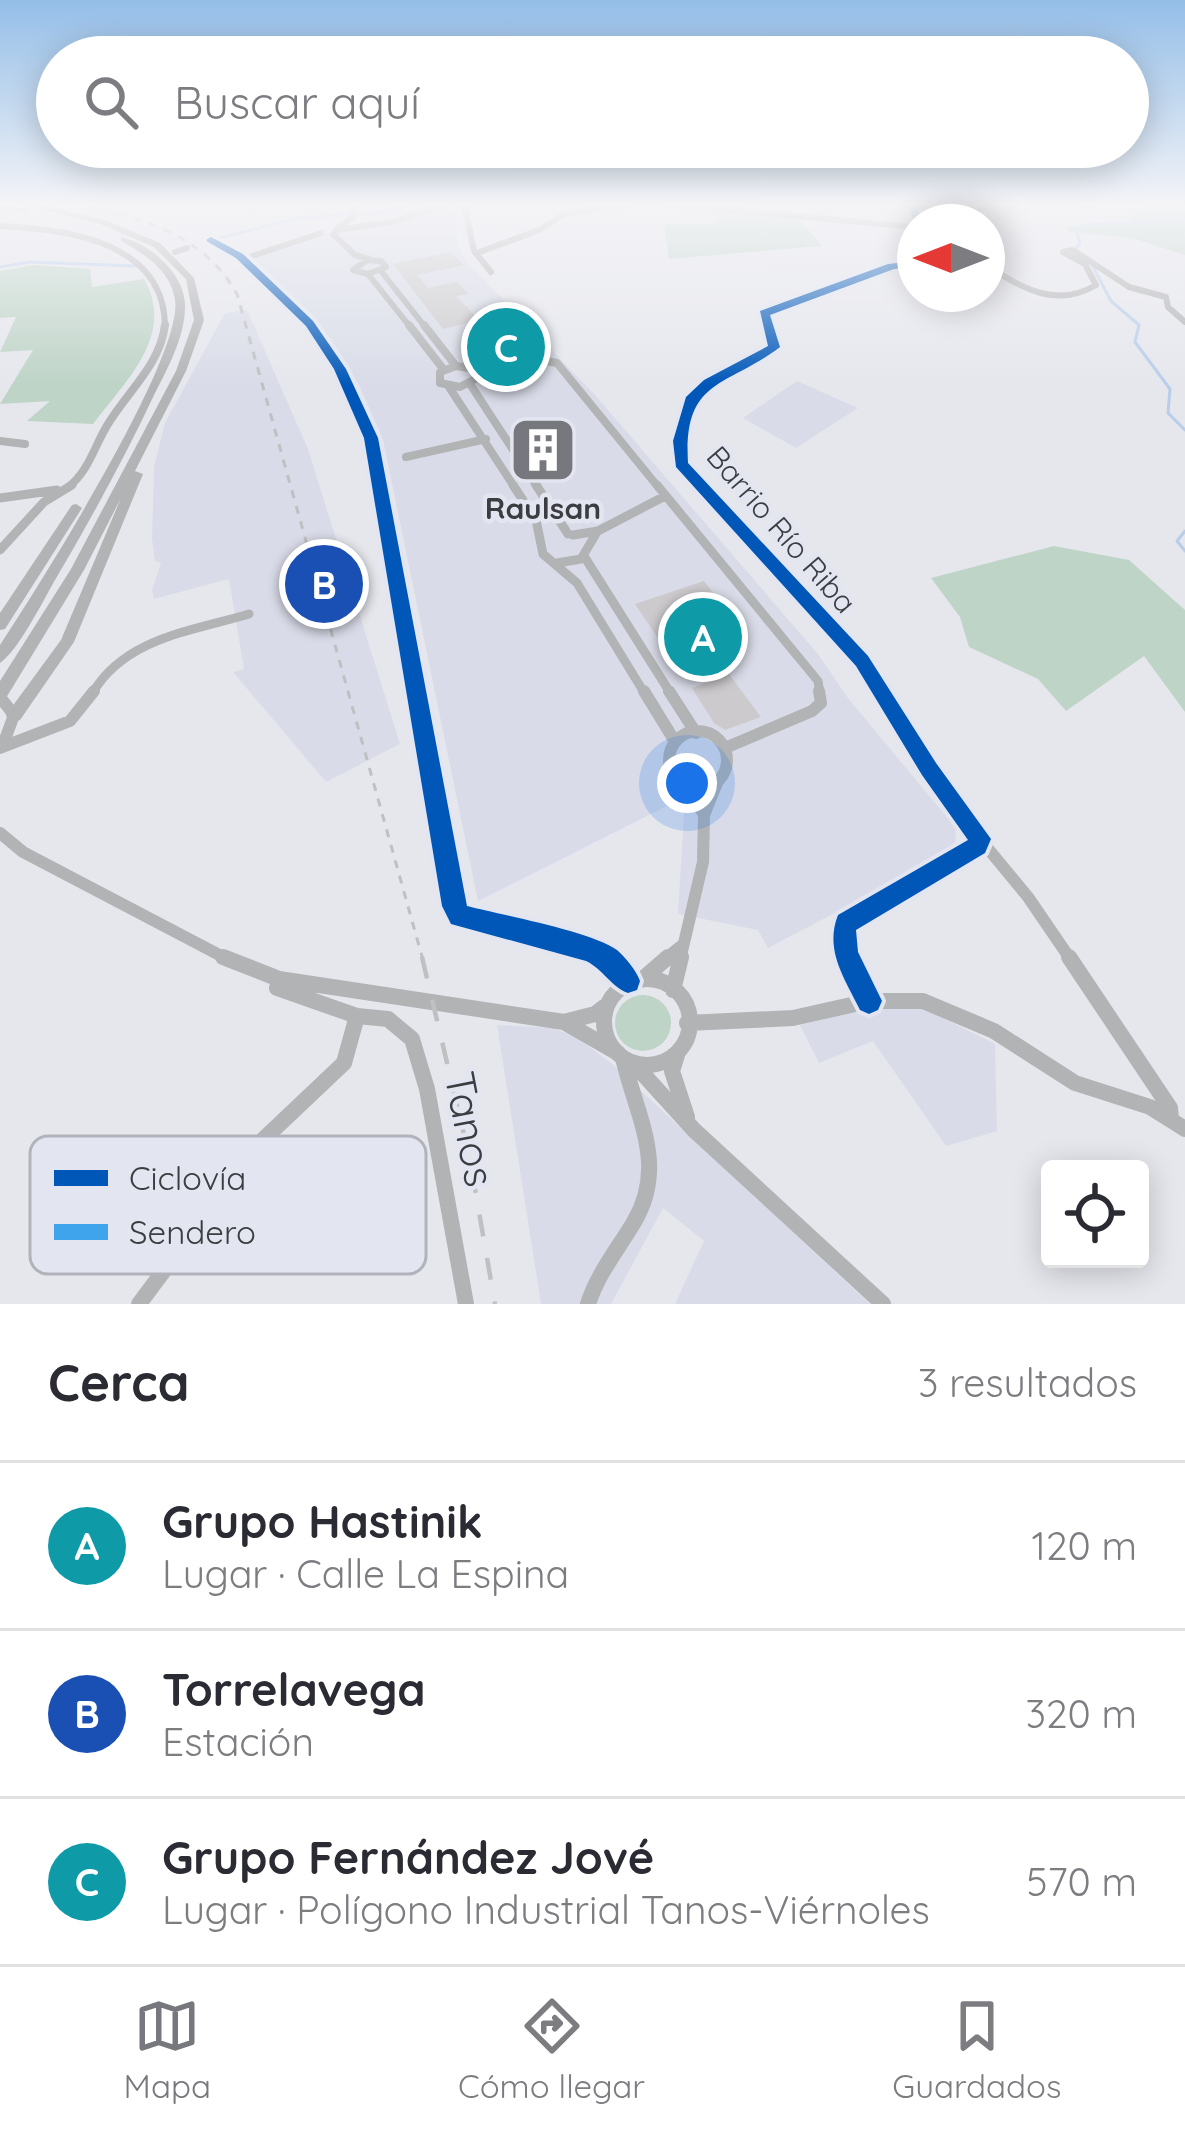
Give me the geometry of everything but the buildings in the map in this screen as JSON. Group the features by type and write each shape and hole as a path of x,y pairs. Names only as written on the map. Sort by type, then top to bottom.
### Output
{"highway":[{"path":"0,657 173,351 182,314 175,283 164,264"},
{"path":"14,718 72,632 193,344 199,320 196,294 187,273 171,264"},
{"path":"0,695 65,591 193,344"},
{"path":"0,625 150,394"}],"street":[{"path":"0,498 60,489 78,480 106,427 150,365 165,331 161,264"},
{"path":"251,264 322,337 352,387 371,438 459,916 589,950 636,979 673,990"},
{"path":"355,264 353,270 368,274 381,271 383,264"},
{"path":"481,264 491,272"},
{"path":"1005,277 1067,299 1096,285 1084,264"},
{"path":"1095,264 1129,286 1166,296 1168,307 1185,322"},
{"name":"Barrio Río Riba","path":"897,266 764,313 774,347 699,391 687,406 681,464 752,546 784,572 884,692 928,769 980,839"},
{"path":"381,271 456,366"},
{"path":"368,274 444,370"},
{"path":"704,815 667,762 674,740 577,583 546,557 536,520 449,387 438,380 444,370 456,366 477,372 535,359 557,363 818,681 820,703 812,711 725,748"},
{"path":"470,384 477,372"},
{"path":"449,387 470,384"},
{"path":"470,384 585,552 696,733"},
{"path":"406,457 486,440"},
{"path":"0,441 26,444"},
{"path":"0,550 60,489"},
{"path":"543,545 555,535 598,531 665,496"},
{"path":"557,563 570,563 585,552 598,531"},
{"path":"0,748 77,716 104,673 136,648 249,614"},
{"path":"0,695 14,718 40,731"},
{"path":"0,748 14,718"},
{"path":"674,740 696,733 713,737 725,748 728,771 717,783 704,815 703,862 673,990 688,1023 672,1071 694,1130"},
{"path":"686,784 717,783"},
{"path":"0,833 23,852 209,951 279,980 563,1022 625,1058 658,1066 678,1053"},
{"path":"869,1001 844,949 846,923 977,846 980,839 1028,897 1178,1124"},
{"path":"563,1022 595,1014 680,947"},
{"name":"Tanos","path":"279,980 277,988 357,1016 376,1016 397,1024 419,1053 466,1304"},
{"path":"688,1023 793,1018 869,1001 923,1001 994,1031 1075,1083 1150,1107 1178,1124"},
{"path":"608,1004 606,1029 625,1058 694,1130 883,1304"},
{"path":"266,1136 344,1063 357,1016"},
{"path":"587,1304 609,1256 643,1204 652,1176 625,1058"},
{"path":"139,1304 161,1274"}],"shaded area":[{"path":"258,264 469,264 595,395 818,654 848,698 956,828 955,850 768,948 758,930 678,914 685,797 478,901 383,440 359,385 331,339"},
{"path":"247,310 308,449 400,744 326,782 233,672 244,669 229,579 154,599 152,590 161,563 155,561 152,539 154,467 165,423 225,313"},
{"path":"797,381 858,408 796,448 743,418"},
{"path":"917,1005 995,1044 997,1131 946,1146 873,1041 819,1063 800,1025 879,1007"},
{"path":"497,1025 553,1028 576,1037 611,1063 870,1304 675,1304 704,1241 663,1208 611,1304 541,1304"}],"green space":[{"path":"34,265 90,269 92,287 144,279 152,300 151,338 143,356 93,424 27,421 50,401 0,404 33,350 0,352 16,317 0,318 0,271"},
{"path":"1054,546 1129,560 1185,610 1185,712 1144,656 1066,711 1038,679 969,647 960,617 931,578"},
{"path":"643,995 663,1003 671,1023 663,1043 643,1051 623,1043 615,1023 623,1003"}],"waterway":[{"path":"0,267 19,264"},
{"path":"79,264 135,266"},
{"path":"1093,267 1111,301 1139,325 1135,342 1170,389 1168,413 1185,430"},
{"path":"1185,531 1177,541 1185,551"}],"railway":[{"path":"213,264 237,294 423,960"},
{"path":"422,957 470,1160 495,1304"}],"cycle path":[{"path":"248,264 321,338 371,438 459,916 589,950 608,959 628,981"},
{"path":"869,1001 846,952 846,923 977,846 980,839 929,769 862,661 681,464 680,441 691,400 708,383 774,347 764,313 897,266"}],"place":[{"name":"Grupo Fernández Jové","path":"506,347"},
{"name":"Raulsan","path":"543,450"},
{"name":"Torrelavega","path":"324,584"},
{"name":"Grupo Hastinik","path":"703,637"}]}
